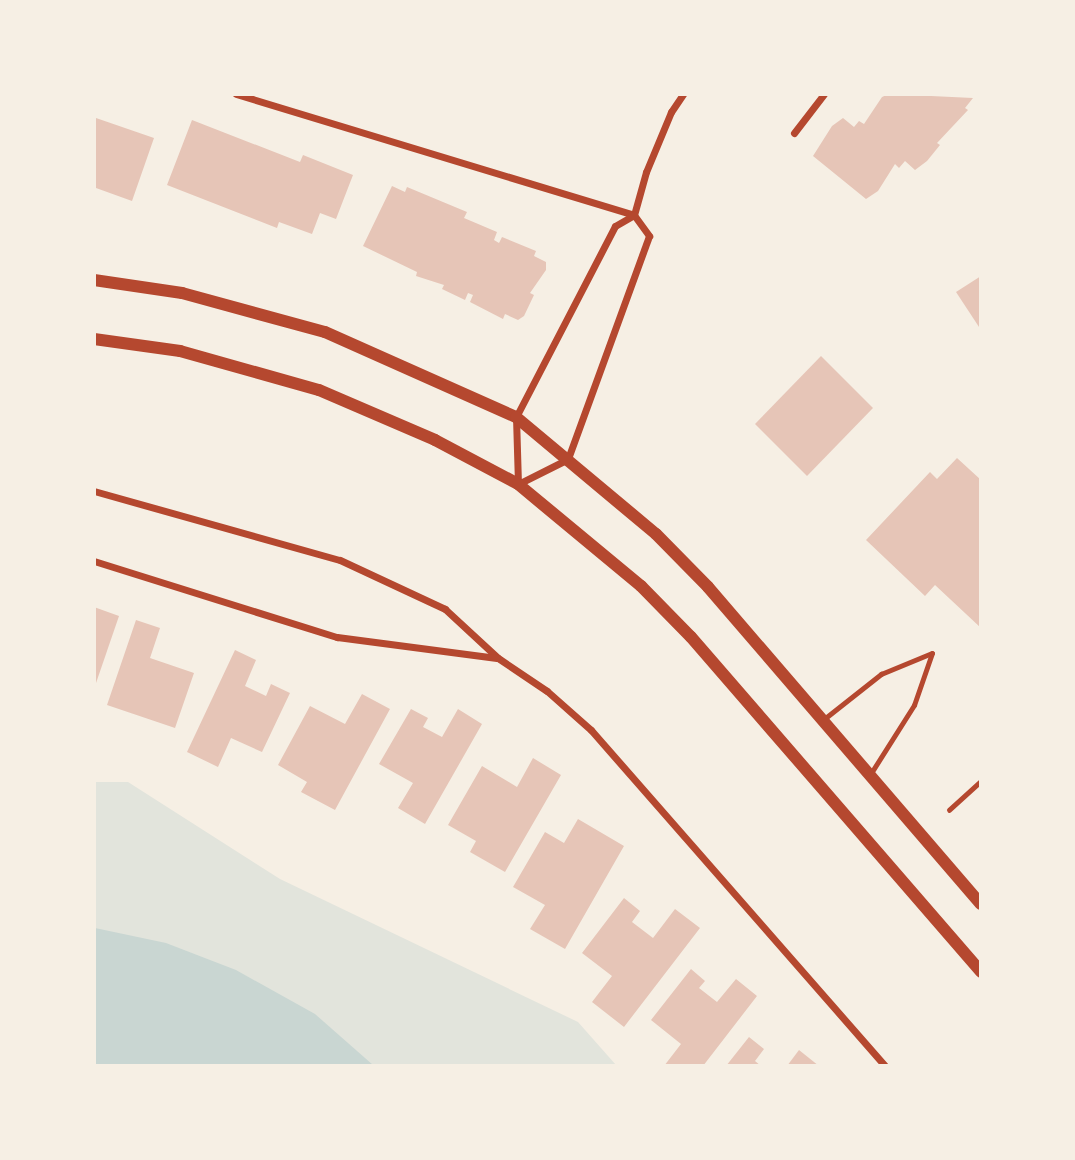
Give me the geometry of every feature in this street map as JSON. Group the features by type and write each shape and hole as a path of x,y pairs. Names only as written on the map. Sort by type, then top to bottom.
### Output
{"street":[{"path":"236,94 634,215 649,236 568,459 518,484"},
{"path":"518,484 516,417 615,226 634,215 646,172 683,94"},
{"path":"794,133 824,94"},
{"path":"94,280 182,293 313,328 516,417 656,534 708,587 981,904"},
{"path":"94,339 180,351 319,390 424,435 518,484 640,586 691,637 981,972"},
{"path":"94,491 340,560 445,610 498,659 547,691 600,740 885,1066"},
{"path":"94,561 337,637 498,659"}],"lane":[{"path":"822,721 881,674 932,653 914,705 869,776"}],"path":[{"path":"949,810 981,782"}],"shaded area":[{"path":"94,782 128,782 280,879 578,1022 616,1065 95,1065"},
{"path":"95,928 166,943 236,970 315,1014 373,1065 95,1065"}],"building":[{"path":"889,94 973,98 965,108 968,110 937,143 940,145 927,161 915,170 905,161 899,168 895,164 878,191 866,199 813,156 832,126 843,118 854,127 859,121 864,124 882,97"},
{"path":"94,110 96,118 154,138 132,201 96,188"},
{"path":"192,120 300,162 303,155 353,175 336,219 320,213 312,234 279,222 277,228 167,185"},
{"path":"392,186 405,192 407,187 467,212 464,218 497,232 494,240 499,243 502,237 536,251 534,256 546,262 546,270 530,293 534,295 524,316 518,320 505,314 503,319 470,302 473,295 468,293 465,300 442,289 444,285 416,276 417,272 363,246"},
{"path":"981,276 981,330 956,292"},
{"path":"821,356 873,408 807,476 755,424"},
{"path":"957,458 981,480 981,628 935,585 925,596 866,540 930,472 937,479"},
{"path":"94,607 119,616 95,686 94,686"},
{"path":"136,620 160,628 150,658 194,673 175,728 107,705"},
{"path":"235,650 256,660 245,686 266,696 271,684 290,693 262,752 231,738 218,767 187,752"},
{"path":"362,694 390,709 335,810 301,792 307,782 278,765 310,706 345,724"},
{"path":"411,709 428,718 423,727 442,737 458,709 482,724 425,824 398,808 413,783 379,764"},
{"path":"533,758 561,775 505,872 470,852 476,841 448,825 482,766 517,787"},
{"path":"578,819 624,846 565,949 530,929 545,905 513,887 545,832 564,843"},
{"path":"624,898 640,911 632,922 653,938 675,909 700,928 624,1027 592,1002 612,976 582,953"},
{"path":"691,969 705,981 699,988 717,1002 736,979 757,996 703,1066 664,1066 681,1044 651,1020"},
{"path":"749,1037 764,1049 755,1061 761,1066 726,1066"},
{"path":"799,1050 819,1066 787,1066"}]}
